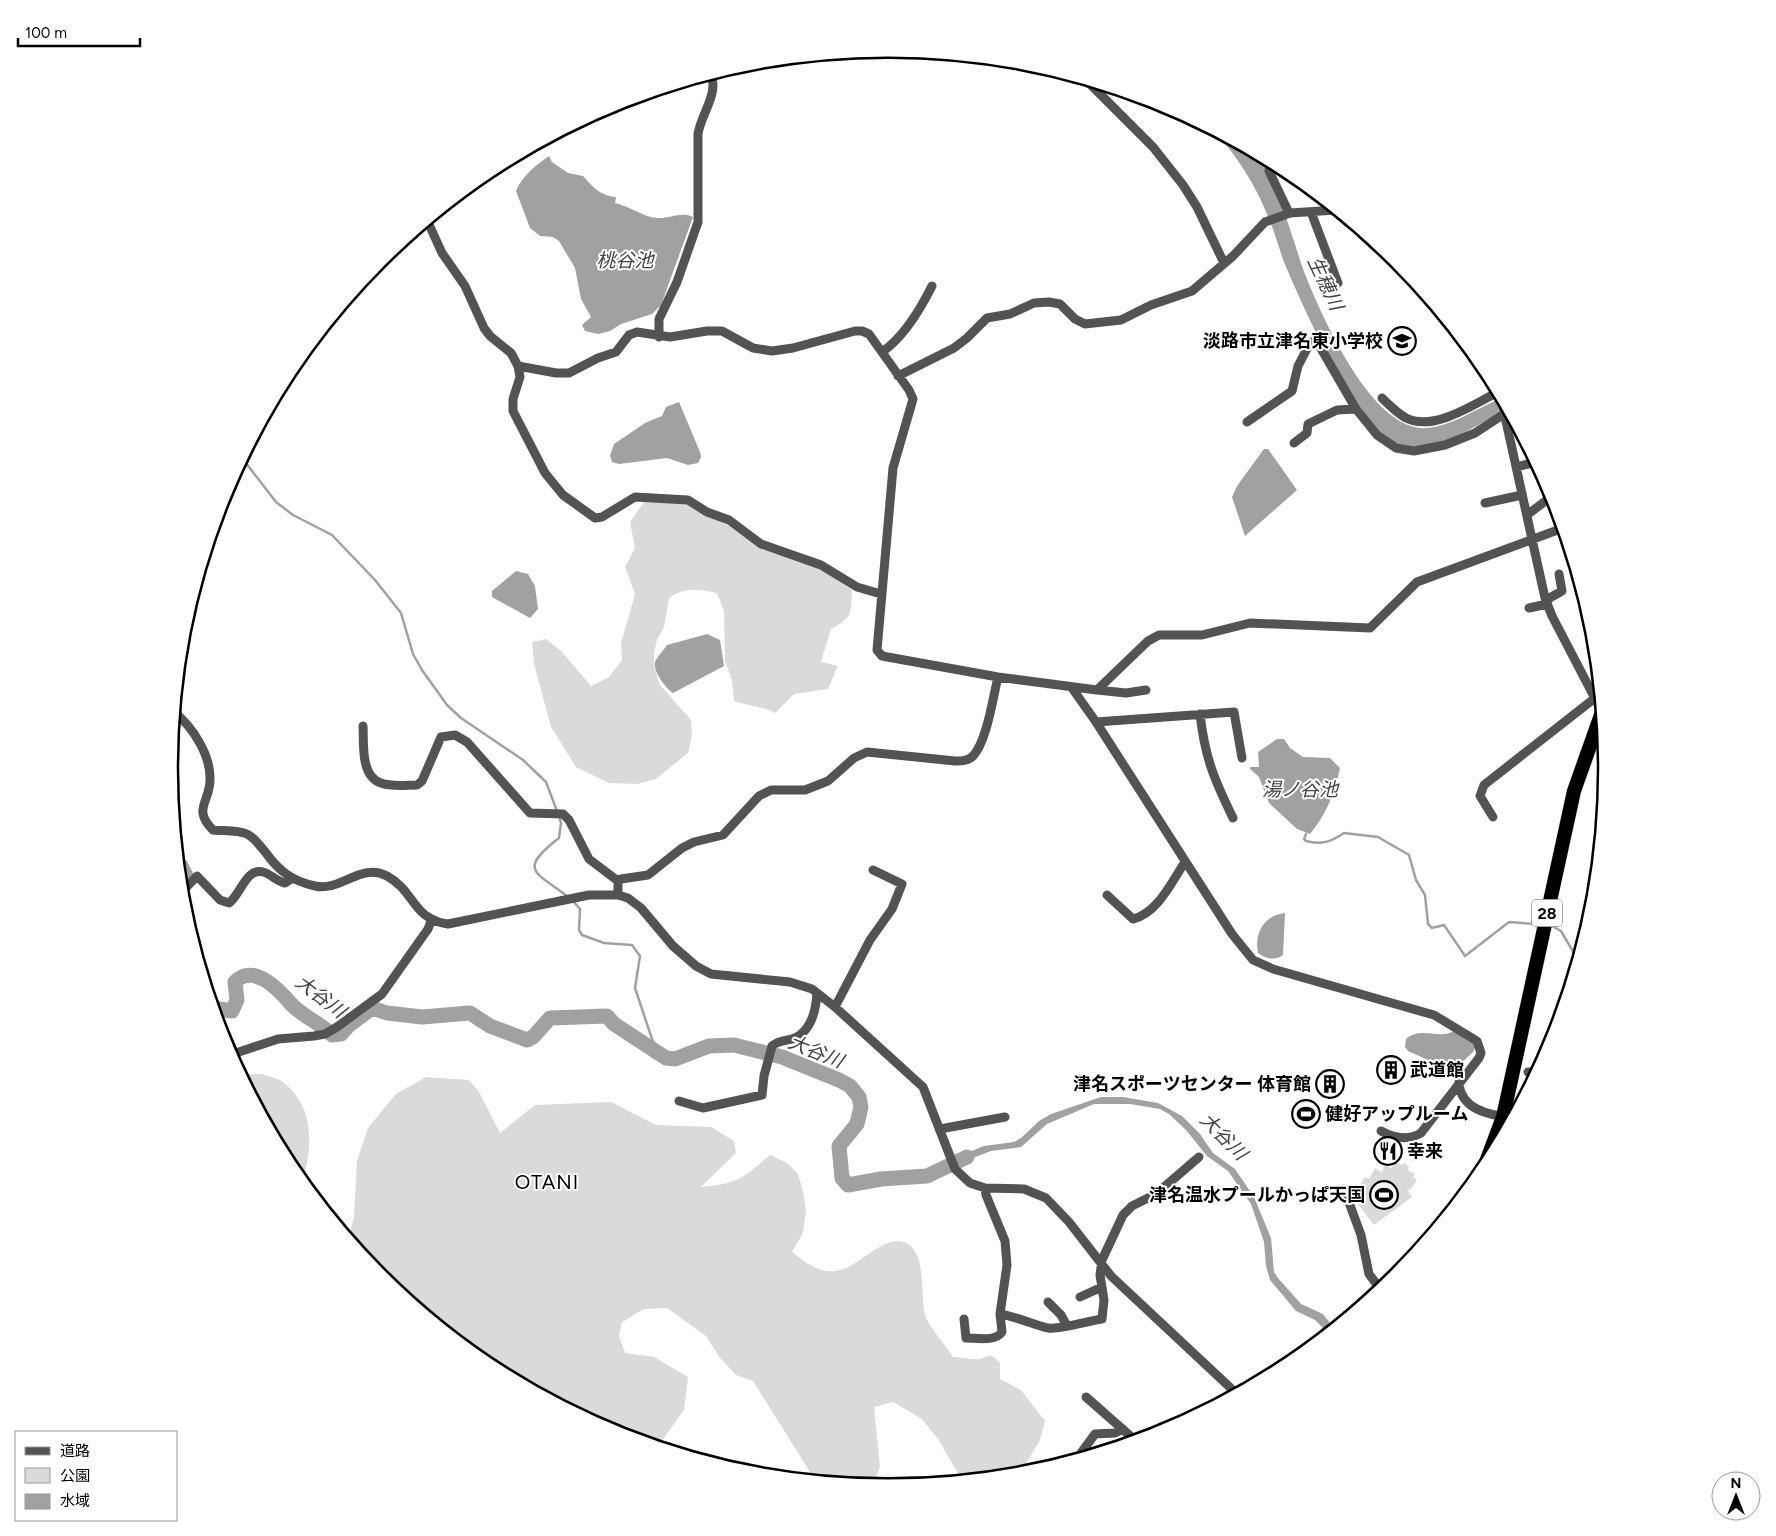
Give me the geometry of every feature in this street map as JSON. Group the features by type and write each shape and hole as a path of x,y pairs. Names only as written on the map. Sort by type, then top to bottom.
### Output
{"highway":[{"name":"28","path":"1509,1112 1567,820 1578,775 1597,724"}],"street":[{"path":"659,337 659,319 677,282 698,222 698,134 700,123 713,88 711,80"},
{"path":"1095,89 1153,147 1183,185 1197,207 1224,263"},
{"path":"1270,169 1286,214"},
{"path":"898,376 954,348 992,315 1010,314 1027,305 1050,302 1064,307 1072,317 1082,324 1119,321 1151,305 1192,291 1233,256 1257,229 1270,220 1286,214 1329,211"},
{"path":"1311,212 1338,283"},
{"path":"430,226 442,253 465,286 484,328 490,336 511,353 518,366 520,378 512,406 515,416 545,473 563,495 595,518 602,517 639,496 688,500 707,512 729,520 761,544 821,565 857,587 881,594"},
{"path":"882,352 900,336 922,305 932,286"},
{"path":"518,366 556,373 569,373 598,358 616,352 627,337 634,332 659,337 722,331 753,348 772,350 862,331 872,336 909,390 913,403 893,468 877,643 879,654 926,665 1072,688 1126,692 1146,690"},
{"path":"1247,422 1292,391 1298,366 1310,343 1316,340 1356,409 1377,435 1388,444 1405,451 1414,451 1461,440 1503,413 1546,602 1594,697"},
{"path":"1382,398 1407,419 1430,421 1493,397"},
{"path":"1294,443 1307,434 1308,424 1337,410 1356,409"},
{"path":"1516,467 1529,464"},
{"path":"1485,503 1522,495"},
{"path":"1527,515 1546,501"},
{"path":"1096,690 1148,641 1159,635 1202,635 1250,623 1370,628 1417,582 1557,530"},
{"path":"1530,608 1546,602 1562,592 1559,574"},
{"path":"618,882 624,878 648,875 682,848 694,842 723,835 759,796 771,790 805,790 828,781 854,758 867,752 955,761 968,759 976,752 981,741 998,677"},
{"path":"1072,688 1096,722 1232,934 1253,960 1274,969 1434,1015 1474,1038 1480,1045 1481,1052 1421,1133 1407,1138 1389,1136 1380,1131"},
{"path":"1493,817 1480,796 1484,785 1594,698"},
{"path":"1096,722 1234,712 1242,758"},
{"path":"1200,714 1204,750 1211,772 1234,818"},
{"path":"180,717 190,726 206,759 211,779 202,811 206,823 213,830 245,833 255,839 276,867 291,879 327,888 366,872 380,873 398,885 411,898 420,913 431,921 448,924 488,914 599,894 618,894 628,898 640,908 673,946 696,966 711,974 790,982 817,993 835,1006 922,1087 955,1169 970,1183 985,1188 1024,1189 1046,1198 1132,1296 1231,1389"},
{"path":"363,726 365,761 371,776 382,783 417,785 422,781 441,737 455,736 467,742 530,814 558,814 569,820 589,859 618,882"},
{"path":"1107,895 1133,919 1141,917 1153,907 1185,862"},
{"path":"835,1006 870,940 892,909 902,884 873,870"},
{"path":"188,886 197,876 220,900 230,903 247,879 258,872 264,872 280,882 285,883 291,879"},
{"path":"618,882 618,894"},
{"path":"238,1052 278,1039 325,1034 337,1027 382,994 428,929 431,921"},
{"path":"679,1101 703,1108 762,1095 769,1055 774,1044 798,1036 807,1026 815,1012 817,993"},
{"path":"1459,1082 1463,1096 1471,1105 1484,1112 1506,1117"},
{"path":"940,1129 1005,1117"},
{"path":"1000,1314 1024,1319 1049,1328 1102,1319 1104,1300 1102,1264 1110,1239 1123,1215 1132,1206 1156,1194 1199,1157"},
{"path":"964,1319 966,1338 992,1338 997,1337 1002,1332 1000,1314 1007,1265 1005,1241 986,1196 985,1188"},
{"path":"1344,1189 1361,1234 1370,1274 1376,1283"},
{"path":"1080,1297 1102,1287"},
{"path":"1048,1302 1061,1315 1067,1326"},
{"path":"1086,1398 1130,1436"},
{"path":"1083,1451 1095,1434 1116,1433 1123,1430"}],"green space":[{"path":"658,500 691,505 729,526 761,549 821,569 852,590 851,609 847,618 831,629 821,662 838,666 828,689 794,694 775,713 734,701 732,680 725,661 724,611 717,593 691,590 680,592 669,598 664,627 657,640 654,653 654,666 660,685 691,720 692,736 688,753 656,779 637,784 609,783 576,767 551,727 534,664 532,642 546,639 562,652 591,686 609,677 622,660 621,643 635,594 625,567 635,548 630,522 644,502"},
{"path":"261,1074 276,1078 293,1092 301,1103 309,1129 308,1156 305,1174 273,1123 248,1075"},
{"path":"426,1077 469,1080 479,1092 500,1133 535,1105 611,1102 656,1125 711,1127 734,1141 736,1153 701,1187 724,1184 746,1175 770,1155 787,1163 798,1174 806,1210 803,1233 792,1252 817,1268 826,1271 837,1271 848,1267 887,1243 896,1241 906,1243 913,1248 920,1265 925,1315 930,1325 953,1357 979,1359 990,1356 1000,1363 1000,1379 1021,1390 1045,1421 1040,1440 1025,1465 959,1474 938,1439 922,1419 893,1402 874,1407 880,1467 875,1478 811,1474 753,1381 736,1375 720,1358 706,1336 667,1308 644,1309 622,1322 619,1336 625,1353 654,1357 688,1377 684,1410 661,1441 574,1405 533,1383 493,1359 455,1332 386,1270 350,1231 354,1217 357,1161 368,1128 396,1094"},
{"name":"津名温水プールかっぱ天国","path":"1396,1162 1402,1165 1404,1163 1409,1167 1408,1170 1415,1174 1413,1177 1417,1180 1410,1190 1407,1189 1412,1197 1374,1225 1356,1202 1361,1197 1354,1193 1365,1177 1369,1179 1375,1168 1382,1172 1385,1165 1391,1168"}],"water":[{"name":"生穂川","path":"1226,144 1264,165 1277,192 1303,269 1321,312 1348,363 1382,407 1401,422 1420,428 1430,428 1449,423 1496,401 1499,413 1449,439 1422,446 1396,443 1380,432 1347,390 1331,362 1292,281 1264,207 1238,160"},
{"name":"桃谷池","path":"549,156 552,162 568,173 583,176 601,193 616,197 615,203 652,217 662,218 689,215 693,217 661,305 652,314 621,324 610,331 598,334 585,331 582,325 591,317 581,299 575,268 559,241 553,237 540,236 530,228 516,191 534,167"},
{"path":"679,402 700,452 701,457 698,463 688,465 667,458 619,464 612,462 610,456 614,444 645,423 662,416 666,407"},
{"path":"1264,449 1268,449 1297,490 1245,536 1232,497 1237,486"},
{"path":"516,571 528,574 535,586 538,609 530,618 492,597 492,591"},
{"path":"707,634 720,640 724,666 673,693 658,675 655,666 656,660 667,645"},
{"name":"湯ノ谷池","path":"1277,739 1284,739 1290,748 1303,757 1330,758 1340,768 1329,803 1321,819 1310,834 1297,829 1269,803 1259,777 1250,769 1250,767 1259,767 1258,752"},
{"path":"184,859 187,861 194,875 187,882"},
{"path":"1285,913 1283,955 1274,959 1264,957 1258,953 1259,932 1271,917"},
{"path":"1454,1031 1473,1043 1475,1048 1451,1073 1446,1068 1408,1051 1405,1047 1406,1039 1412,1035 1424,1033 1442,1034"},
{"name":"大谷川","path":"1101,1097 1123,1097 1158,1103 1182,1116 1200,1134 1213,1153 1235,1169 1254,1197 1271,1238 1274,1272 1278,1278 1301,1304 1323,1314 1331,1324 1324,1329 1315,1320 1296,1311 1270,1280 1266,1266 1264,1242 1251,1204 1228,1171 1207,1156 1186,1130 1169,1114 1160,1109 1130,1104 1094,1104 1047,1124 1021,1147 991,1151 957,1164 954,1158 984,1146 1014,1142 1039,1121 1051,1114"}],"waterway":[{"path":"247,464 276,502 293,515 332,535 375,580 401,613 413,654 447,705 461,718 523,760 546,782 557,811"},
{"path":"559,816 561,823 559,838 538,857 535,870 546,881 567,896"},
{"path":"1306,834 1304,839 1306,841 1316,843 1330,841 1344,833 1378,837 1409,855 1416,880 1425,895 1428,924 1432,928 1444,925 1465,956 1509,922 1534,924"},
{"path":"573,901 580,909 579,930 582,935 604,943 632,945 640,956 635,988 656,1051"},
{"path":"1552,926 1561,931 1574,953"},
{"name":"大谷川","path":"220,1009 232,1011 237,1000 235,982 242,977 250,975 258,977 274,986 292,1005 332,1035 341,1034 348,1026 372,1008 387,1013 422,1017 470,1013 490,1026 527,1040 533,1037 550,1018 607,1016 614,1024 666,1058 675,1059 709,1046 734,1045 782,1057 850,1086 859,1097 861,1107 857,1124 839,1146 842,1178 848,1185 881,1179 927,1176 967,1157"}],"place":[{"name":"淡路市立津名東小学校","path":"1402,341"},
{"name":"武道館","path":"1391,1070"},
{"name":"津名スポーツセンター 体育館","path":"1330,1084"},
{"name":"健好アップルーム","path":"1306,1114"},
{"name":"幸来","path":"1388,1151"},
{"name":"津名温水プールかっぱ天国","path":"1384,1195"}],"district":[{"name":"OTANI","path":"547,1182"}]}
